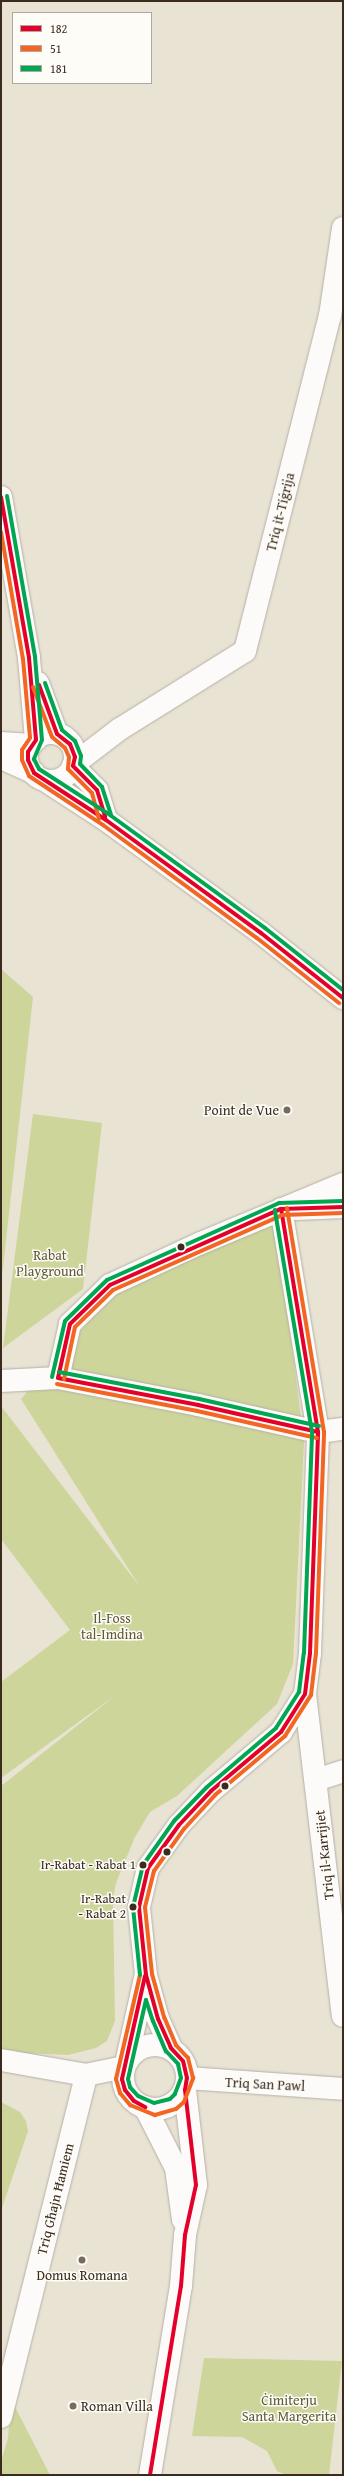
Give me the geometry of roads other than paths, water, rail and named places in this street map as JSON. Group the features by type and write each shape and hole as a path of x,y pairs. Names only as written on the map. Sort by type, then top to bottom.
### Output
{"street":[{"name":"Triq it-Tiġrija","path":"69,752 120,729 245,651 330,316 343,228"},
{"path":"1,497 29,658 34,742 28,760 40,777"},
{"path":"29,658 69,752 96,790 106,820"},
{"path":"1,743 34,742 42,735 69,752"},
{"path":"40,777 65,777 69,752"},
{"path":"1,758 40,777 106,820 261,933 343,998"},
{"path":"58,1378 70,1324 110,1286 281,1209 343,1184"},
{"path":"281,1209 343,1207"},
{"path":"150,2475 181,2286 186,2235 196,2185 183,2061 171,2048 158,2019 146,1976 139,1907 148,1868 179,1824 211,1791 281,1732 305,1694 310,1653 318,1432 281,1209"},
{"path":"11,1381 58,1378 198,1405 318,1432 343,1429"},
{"name":"Triq il-Karrijiet","path":"305,1694 316,1780 336,1899 343,2016"},
{"path":"316,1780 343,1771"},
{"path":"146,1976 122,2078 125,2090 134,2101 145,2107 154,2109 173,2104 186,2084"},
{"path":"86,2075 126,2063 142,2047 152,2044 171,2048"},
{"path":"1,2060 86,2075 125,2090"},
{"name":"Triq Għajn Ħamiem","path":"1,2417 86,2075"},
{"name":"Triq San Pawl","path":"186,2084 246,2081 343,2089"},
{"path":"145,2107 176,2168 186,2235"}],"place":[{"name":"Point de Vue","path":"287,1110"},
{"name":"Ir-Rabat - Rabat 1","path":"143,1865"},
{"name":"Ir-Rabat - Rabat 2","path":"133,1907"},
{"name":"Domus Romana","path":"82,2260"},
{"name":"Roman Villa","path":"73,2406"}],"park label":[{"name":"Rabat Playground","path":"50,1264"},
{"name":"Il-Foss tal-Imdina","path":"112,1626"},
{"name":"Ċimiterju Santa Margerita","path":"289,2408"}]}
